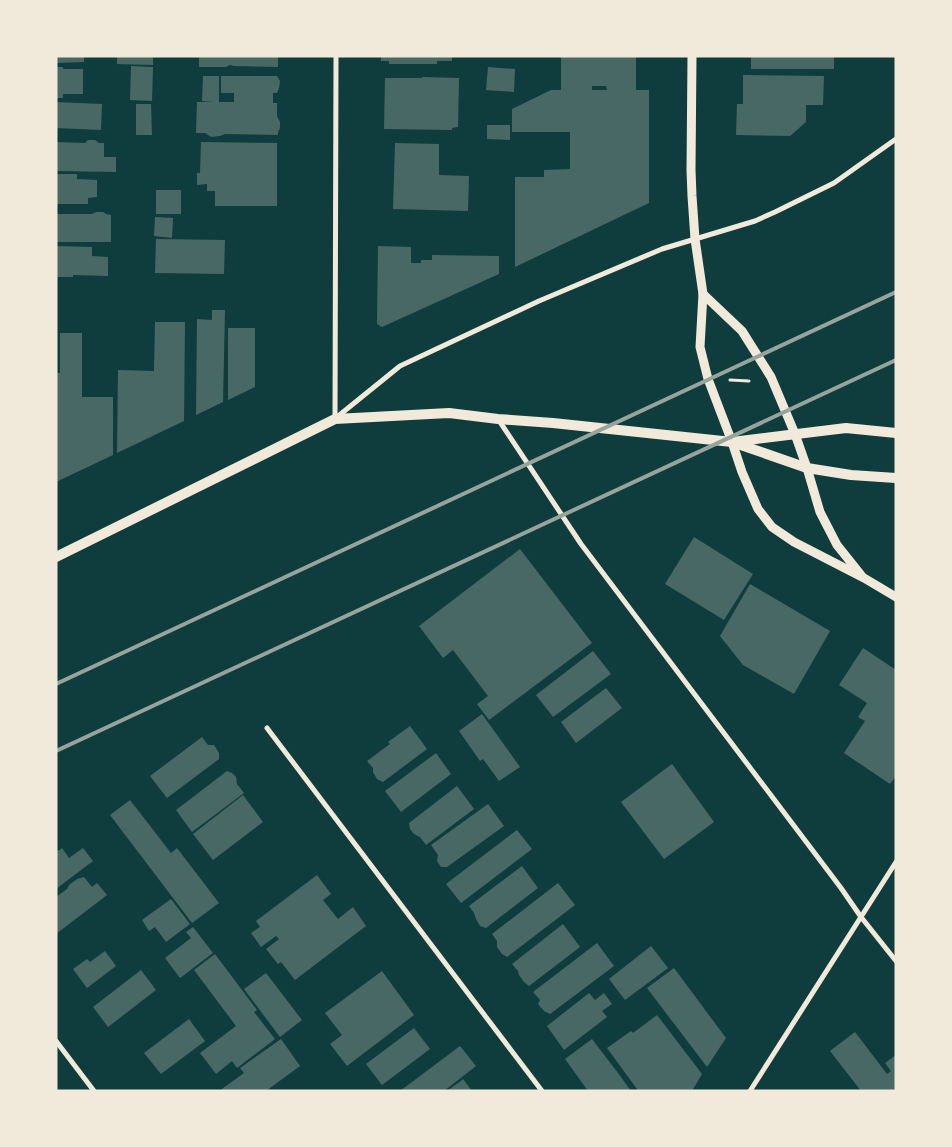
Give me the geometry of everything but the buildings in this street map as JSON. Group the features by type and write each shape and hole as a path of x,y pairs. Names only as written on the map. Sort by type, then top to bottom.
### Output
{"main road":[{"path":"56,557 335,419 449,413 553,423 732,442 807,468 851,475 896,478"},
{"path":"732,442 846,428 896,433"}],"street":[{"path":"335,419 336,56"},
{"path":"692,56 691,170 695,239 703,294 700,347 708,379 742,472 758,509 772,526 794,542 864,578 896,597"},
{"path":"335,419 400,366 539,301 662,249 754,221 776,212 834,183 896,139"},
{"path":"703,294 742,331 774,383 795,434 820,512 837,545 864,578"},
{"path":"498,419 581,544 896,962"},
{"path":"267,728 542,1091"},
{"path":"750,1091 896,862"},
{"path":"56,1041 94,1091"}],"path":[{"path":"730,380 752,382"}],"railway":[{"path":"56,684 896,292"},
{"path":"56,751 896,360"}]}
